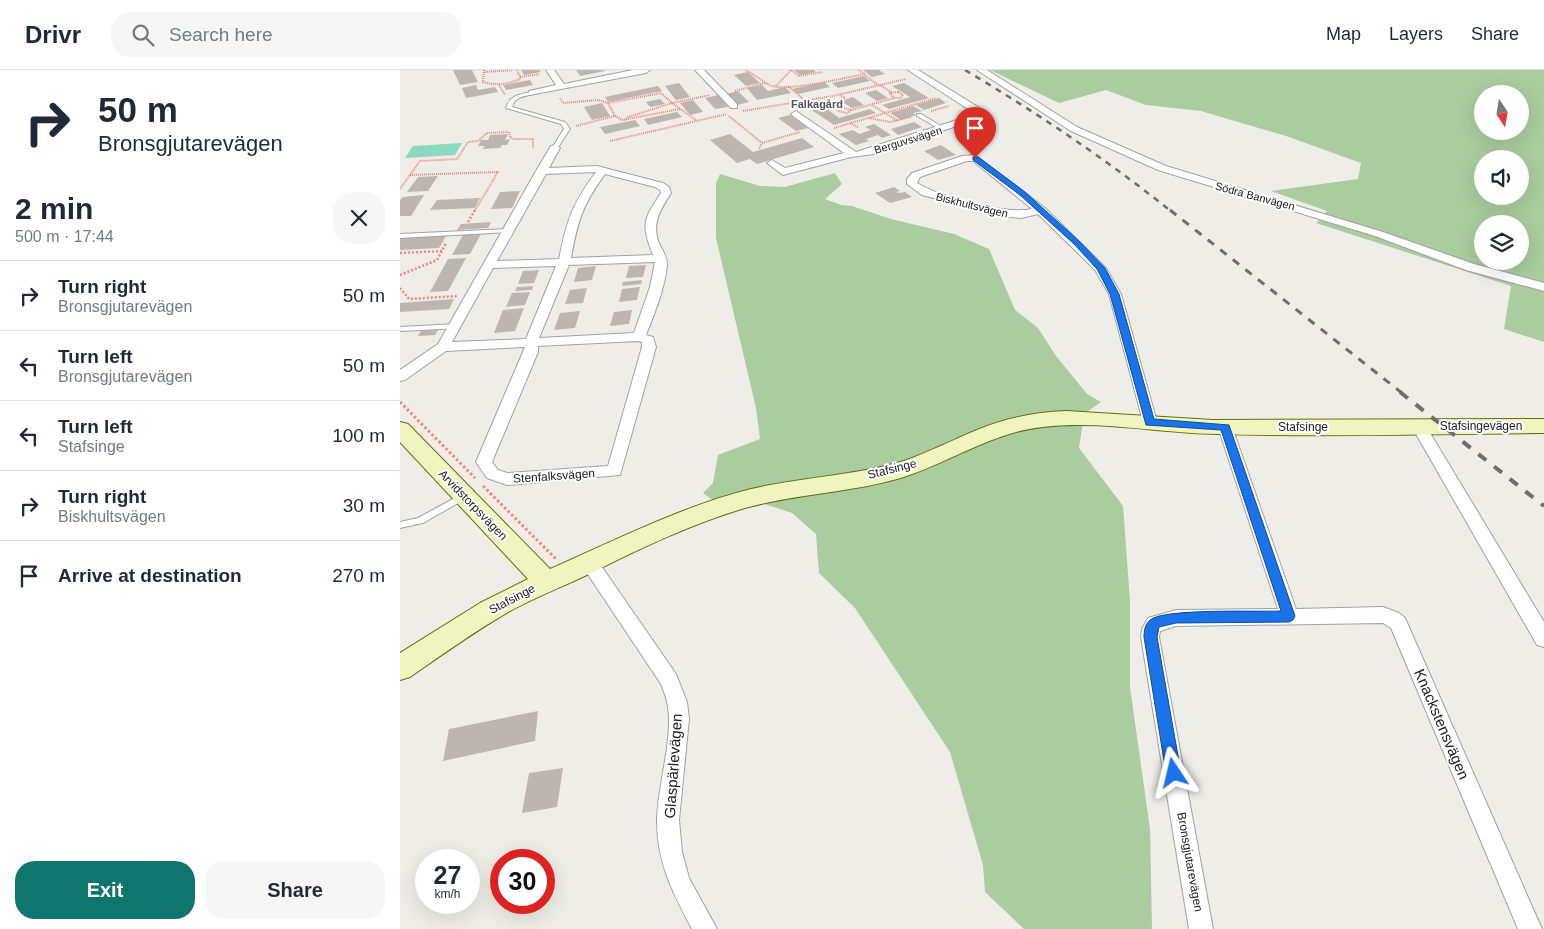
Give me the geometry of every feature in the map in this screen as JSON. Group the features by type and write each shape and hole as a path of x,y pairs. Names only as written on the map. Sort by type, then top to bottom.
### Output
{"street":[{"path":"532,93 646,70"},
{"path":"699,70 723,93 734,110"},
{"name":"Berguvsvägen","path":"772,163 783,172 852,154 870,152 978,117 975,109 912,70"},
{"name":"Södra Banvägen","path":"981,70 1074,129 1162,168 1379,234 1470,268 1544,287"},
{"path":"550,71 558,88"},
{"path":"796,114 852,154"},
{"path":"400,377 444,347 555,148"},
{"name":"Biskhultsvägen","path":"1040,210 1021,215 1002,213 926,193 912,184 912,179 916,175 966,158 975,158 1022,194 1040,210 1090,256 1115,294 1150,422"},
{"path":"444,347 639,337 645,324 661,263 650,233 650,224 654,211 666,193 665,189 660,185 603,170 541,171"},
{"name":"Stenfalksvägen","path":"603,170 585,194 572,221 564,262 539,318 531,344 532,352 484,462 487,470 498,478 507,479 614,471 649,347 648,340 639,337"},
{"path":"490,265 659,258"},
{"name":"Stafsinge","path":"400,668 501,604 626,543 699,513 749,498 799,487 894,471 936,457 1008,426 1043,419 1116,420 1225,427 1419,427"},
{"name":"Stafsingevägen","path":"1419,427 1544,426"},
{"path":"1225,427 1289,616"},
{"path":"1419,427 1544,639"},
{"name":"Arvidstorpsvägen","path":"400,429 546,582"},
{"name":"Glaspärlevägen","path":"589,562 669,680 677,702 679,719 668,820 670,852 679,882 705,929"},
{"name":"Knackstensvägen","path":"1289,616 1383,615 1393,618 1398,623 1530,929"},
{"name":"Bronsgjutarevägen","path":"1201,929 1150,637 1151,629 1155,623 1176,618 1289,616"}],"lane":[{"path":"532,93 518,96 510,103 509,108 563,123 567,128 555,148"},
{"path":"919,115 943,129"},
{"path":"400,236 508,231"},
{"path":"400,329 457,326"},
{"path":"400,525 420,521 464,496"}],"path":[{"path":"513,70 485,71 482,78 483,82 491,85 512,82 520,79 520,77 550,71"},
{"path":"517,70 520,77"},
{"path":"745,70 757,75 765,83"},
{"path":"776,86 791,70 799,76 829,70"},
{"path":"836,106 838,111 846,113 894,98 901,98 903,95 879,85 858,70"},
{"path":"625,120 628,116 672,103 765,83 787,86 841,80 865,74"},
{"path":"610,141 726,114 734,110 840,95 921,75"},
{"path":"787,86 804,101"},
{"path":"558,88 563,103 598,100 608,103 661,93 697,120"},
{"path":"892,92 890,95 894,98"},
{"path":"762,143 850,123 951,94"},
{"path":"836,106 838,102 845,98 840,95"},
{"path":"608,103 615,116 622,120 680,109"},
{"path":"872,104 898,122"},
{"path":"836,106 851,110"},
{"path":"726,114 762,143"},
{"path":"567,128 615,116"},
{"path":"850,123 859,128"},
{"path":"400,189 420,161 457,158 468,142 478,141 486,133 509,132 510,137 514,139 533,139 533,148"},
{"path":"760,149 762,143"},
{"path":"400,275 437,260 459,222 470,222 498,172 410,175"},
{"path":"400,253 442,251"},
{"path":"400,288 409,299 473,295"}],"green space":[{"path":"990,70 1544,70 1544,342 1504,329 1511,286 1316,223 1327,211 1271,191 1358,179 1361,163 1286,136 1201,111 1146,105 1106,90 1059,103"},
{"path":"462,143 455,155 405,158 413,146"},
{"path":"835,173 842,184 825,199 891,219 954,234 989,249 1015,310 1038,328 1056,356 1087,394 1101,402 1084,414 1079,448 1123,506 1130,601 1130,687 1150,829 1152,929 1024,929 985,892 983,865 950,752 855,608 819,573 816,534 792,513 758,502 714,501 703,493 713,483 718,455 760,439 756,408 716,238 716,183 720,174 760,186 785,187"}],"building":[{"path":"453,70 472,70 478,82 460,85"},
{"path":"521,70 539,70 541,72 524,75"},
{"path":"576,70 604,70 605,71 580,76"},
{"path":"794,70 814,70 816,72 800,75"},
{"path":"863,70 879,70 885,74 872,77"},
{"path":"748,72 760,83 746,86 734,75"},
{"path":"864,76 870,81 838,88 832,83"},
{"path":"530,80 533,85 506,90 503,85"},
{"path":"824,82 830,87 798,94 792,89"},
{"path":"679,83 690,97 676,100 665,86"},
{"path":"904,83 929,98 889,109 882,105 910,97 892,86"},
{"path":"476,85 478,90 495,87 498,92 466,98 462,88"},
{"path":"762,85 768,91 785,87 791,93 757,100 747,88"},
{"path":"658,86 662,91 608,102 605,97"},
{"path":"876,90 888,98 877,101 865,93"},
{"path":"738,91 749,102 737,105 726,94"},
{"path":"718,95 728,107 715,109 705,98"},
{"path":"853,97 864,105 852,108 841,101"},
{"path":"939,98 946,103 924,110 916,105"},
{"path":"660,99 665,104 650,107 646,102"},
{"path":"693,100 703,112 690,115 680,103"},
{"path":"602,103 610,116 592,120 584,107"},
{"path":"822,105 839,118 870,109 876,113 834,125 810,109"},
{"path":"913,106 922,111 913,113 916,115 901,120 890,113"},
{"path":"677,112 682,117 648,125 644,119"},
{"path":"790,115 808,128 796,131 778,118"},
{"path":"635,120 640,126 605,134 600,127"},
{"path":"914,122 922,127 898,135 891,129"},
{"path":"874,124 891,135 882,138 878,135 866,139 869,141 856,145 839,134 853,130 859,134 871,130 865,127"},
{"path":"508,134 505,140 510,139 507,145 502,145 500,148 482,149 485,146 478,146 481,140 488,140 490,135"},
{"path":"730,134 753,152 802,138 814,147 757,164 750,159 737,163 710,140"},
{"path":"977,134 991,143 972,149 958,140"},
{"path":"941,145 956,155 938,160 924,151"},
{"path":"438,176 428,191 407,192 418,177"},
{"path":"894,187 900,191 896,192 905,192 912,197 890,203 875,193"},
{"path":"520,191 512,208 491,209 500,192"},
{"path":"424,195 411,216 400,216 400,200 403,197"},
{"path":"480,198 475,208 430,210 437,200"},
{"path":"491,222 488,228 457,230 461,224"},
{"path":"481,234 470,254 452,255 463,235"},
{"path":"446,236 439,248 400,250 400,238"},
{"path":"466,258 448,291 430,292 448,259"},
{"path":"646,265 643,277 626,278 629,266"},
{"path":"596,266 592,280 574,282 578,268"},
{"path":"539,270 534,283 518,284 523,271"},
{"path":"642,280 641,284 622,286 623,282"},
{"path":"533,286 532,290 515,291 517,287"},
{"path":"640,287 637,300 619,302 622,289"},
{"path":"587,288 583,303 565,304 570,290"},
{"path":"530,292 525,305 506,307 512,293"},
{"path":"454,299 449,309 400,312 400,303"},
{"path":"524,308 515,331 494,333 503,310"},
{"path":"632,310 629,324 610,326 614,312"},
{"path":"580,311 575,328 554,330 560,313"},
{"path":"438,330 435,335 418,336 421,331"},
{"path":"538,711 535,741 443,761 449,729"},
{"path":"563,768 557,807 522,813 529,773"}],"railway":[{"path":"965,70 1071,137 1172,212"},
{"path":"1170,210 1402,393"},
{"path":"1400,392 1544,506"}],"district":[{"name":"Falkagård","path":"817,104"}],"route":[{"path":"975,158 1022,194 1090,256 1100,268 1115,294 1150,422 1225,427 1289,616 1176,618 1164,619 1155,623 1151,629 1150,637 1174,773"}]}
